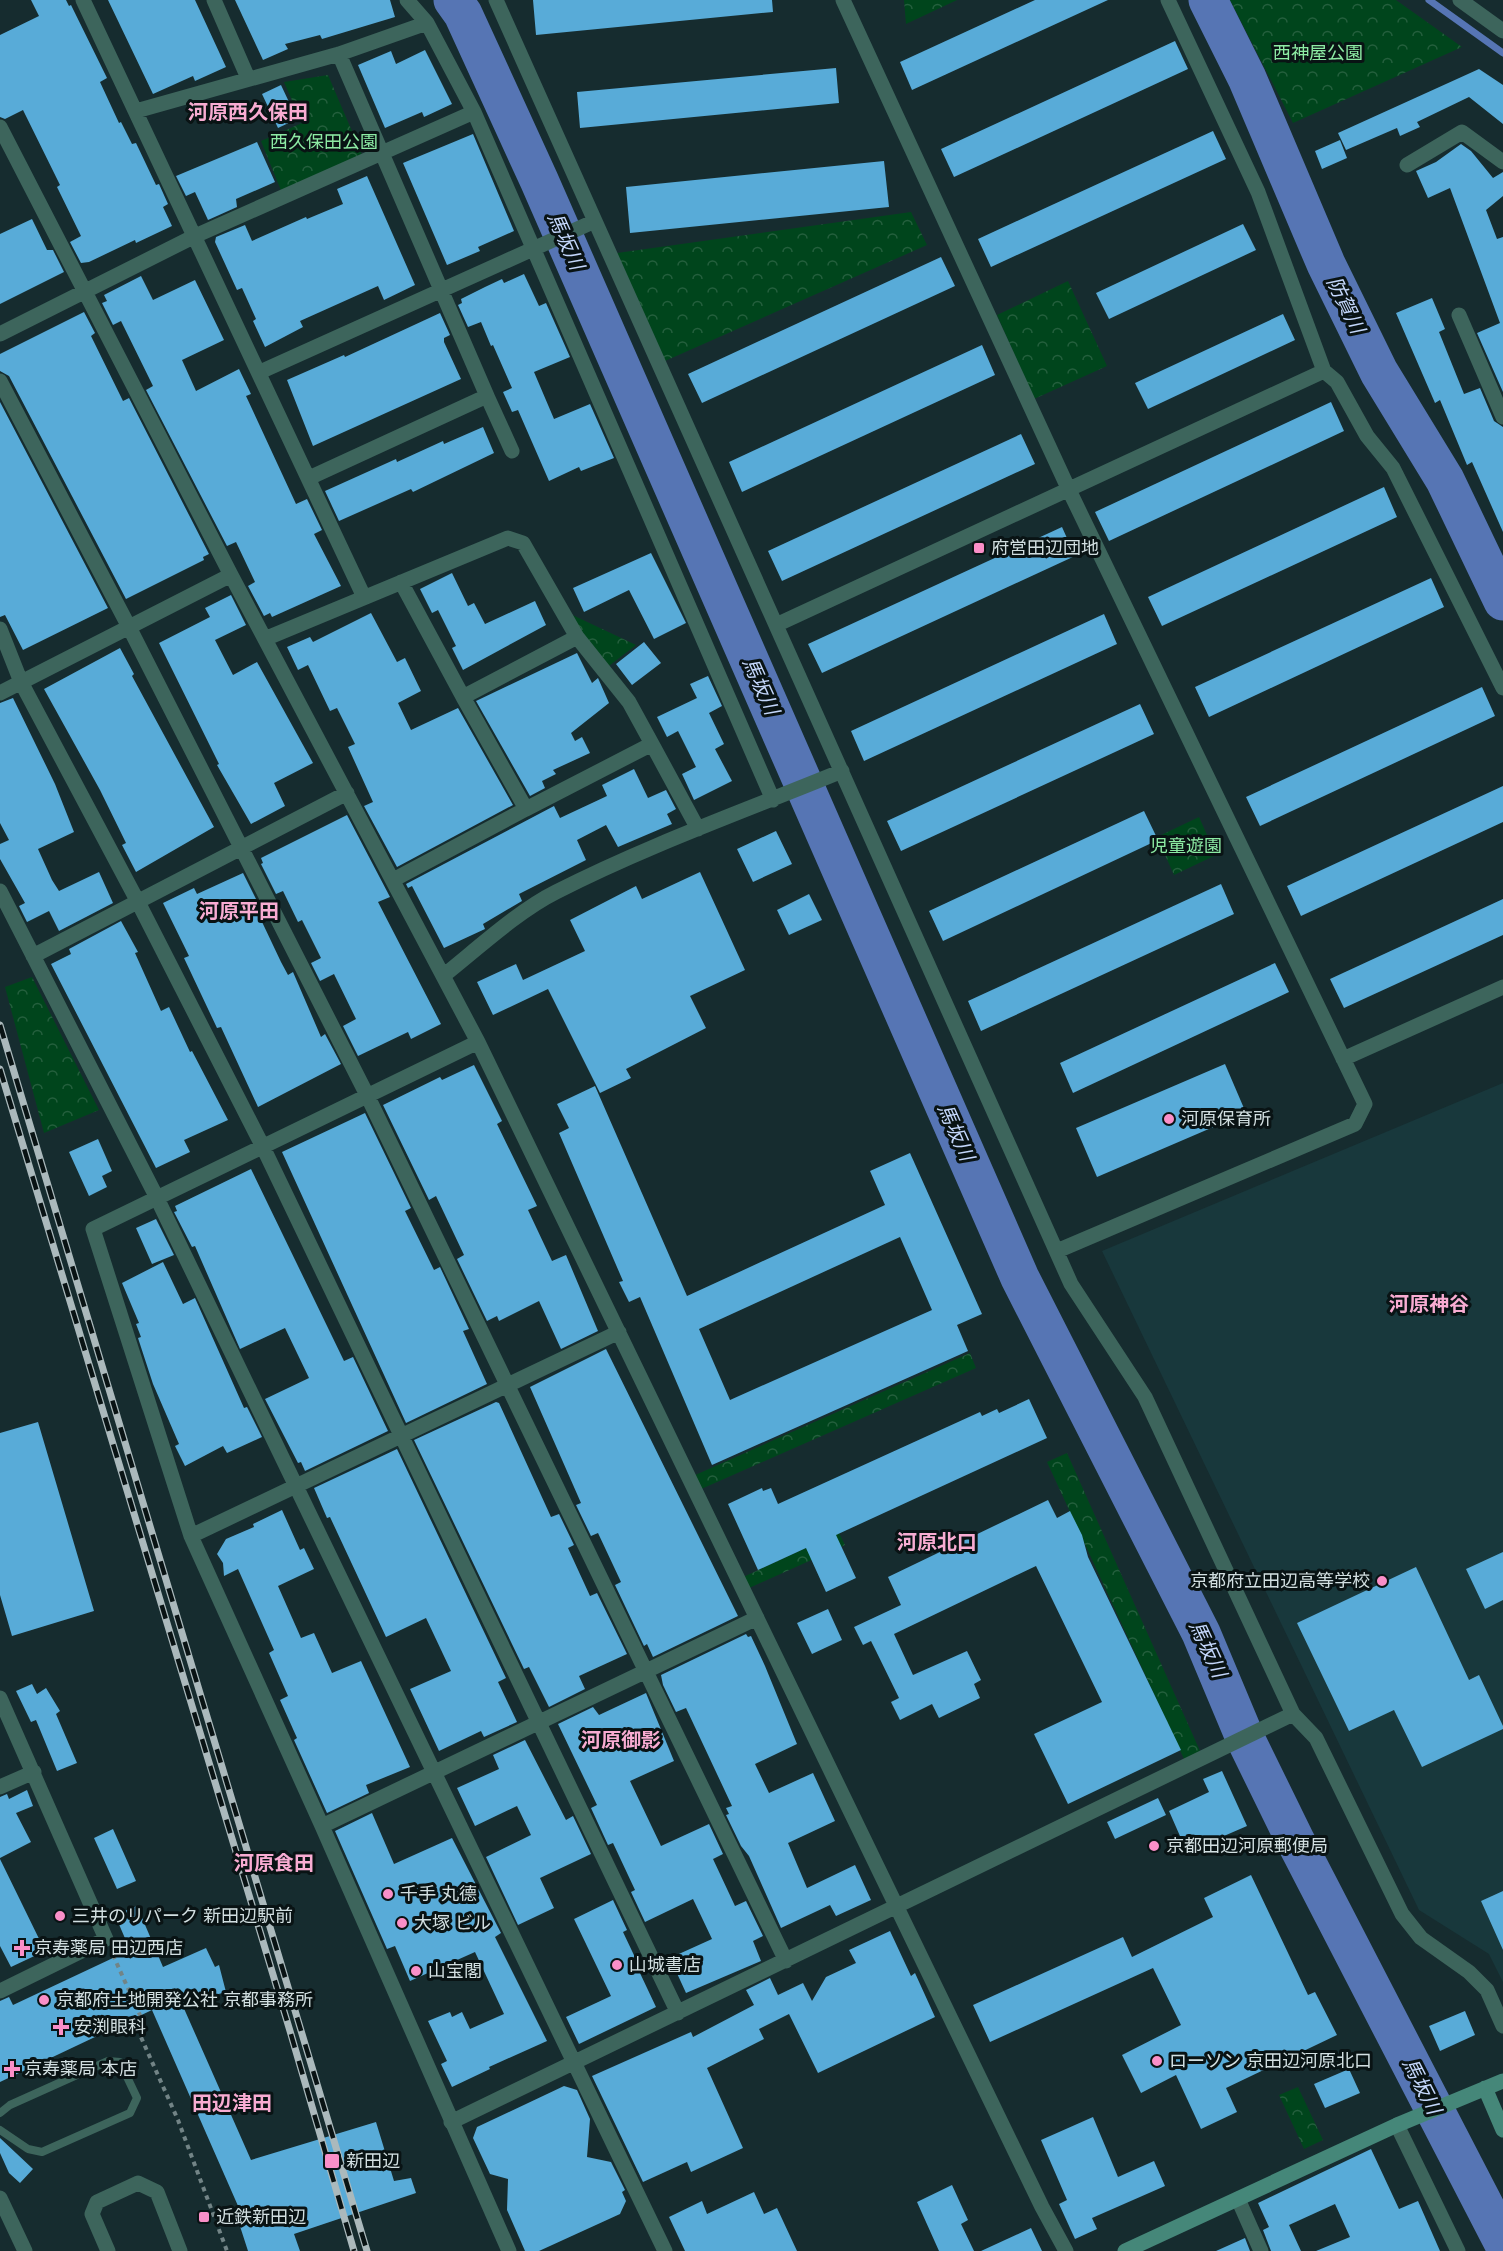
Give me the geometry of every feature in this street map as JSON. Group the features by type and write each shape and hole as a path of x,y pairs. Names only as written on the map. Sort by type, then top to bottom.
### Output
{"street":[{"path":"84,0 364,597"},
{"path":"214,0 248,78"},
{"path":"407,0 427,23 474,112 773,800"},
{"path":"496,0 776,625 837,773 1071,1284 1145,1397 1293,1713 1316,1738 1402,1914 1421,1938 1469,1971 1487,1990 1503,2026"},
{"path":"843,0 1069,490 1365,1104 1355,1124 1057,1251"},
{"path":"1168,0 1258,192 1324,371 1336,382 1367,436 1393,468 1503,688"},
{"path":"1460,0 1503,31"},
{"path":"136,111 339,54 427,23"},
{"path":"339,54 512,451"},
{"path":"0,334 195,236 474,112"},
{"path":"0,127 231,575 267,638 478,1042 1042,2207 1066,2251"},
{"path":"1407,165 1462,132 1503,162"},
{"path":"260,372 595,221"},
{"path":"1459,315 1503,417"},
{"path":"776,625 1324,371"},
{"path":"0,381 129,627 367,1095 786,1961"},
{"path":"309,478 487,396"},
{"path":"267,638 508,538 523,543 577,637 629,702 698,829"},
{"path":"0,693 231,575"},
{"path":"401,582 526,809"},
{"path":"0,629 21,682 138,902 262,1145 678,2013"},
{"path":"463,697 577,637"},
{"path":"393,880 652,744"},
{"path":"443,976 555,892 698,829 837,773"},
{"path":"33,956 347,793"},
{"path":"0,891 156,1196 665,2251"},
{"path":"1344,1059 1503,987"},
{"path":"478,1042 156,1196 93,1229 191,1536 322,1826 508,2251"},
{"path":"191,1536 619,1332"},
{"path":"322,1826 758,1618"},
{"path":"0,1698 106,1939 2,1986"},
{"path":"451,2122 898,1907 1064,1823 1266,1728 1293,1713"},
{"path":"0,1787 34,1772"},
{"path":"1125,2251 1400,2124 1503,2082"},
{"path":"1485,2088 1503,2130"},
{"path":"1400,2124 1458,2251"},
{"path":"108,2251 92,2214 97,2202 138,2183 157,2192 180,2251"},
{"path":"0,2198 25,2251"},
{"path":"1238,2199 1261,2251"}],"lane":[{"path":"0,2113 10,2105 108,2061 120,2062 137,2098 130,2113 42,2152 28,2148 0,2130"}],"path":[{"path":"106,1939 144,2024 140,2036 178,2120 227,2251"}],"shaded area":[{"name":"京都府立田辺高等学校","path":"1503,1083 1503,1982 1489,1954 1419,1910 1102,1251"}],"green space":[{"path":"904,0 957,0 906,24"},
{"name":"西神屋公園","path":"1230,0 1396,0 1462,47 1293,123"},
{"name":"西久保田公園","path":"328,75 363,157 282,193 261,141 302,123 284,82"},
{"path":"911,212 927,245 665,361 617,253"},
{"path":"1068,281 1107,366 1034,399 997,315"},
{"path":"564,611 636,645 605,669"},
{"name":"児童遊園","path":"1199,817 1216,855 1174,875 1157,837"},
{"path":"32,977 99,1110 44,1133 5,987"},
{"path":"970,1353 976,1368 699,1490 693,1476"},
{"path":"1067,1453 1200,1751 1184,1759 1047,1462"},
{"path":"839,1533 845,1545 747,1589 741,1578"},
{"path":"1298,2087 1323,2140 1304,2149 1279,2095"}],"building":[{"path":"31,0 66,0 69,6 71,5 107,78 100,82 119,123 121,122 132,144 136,143 156,185 159,184 168,204 163,207 172,226 136,243 135,240 89,262 81,263 70,242 81,236 57,187 60,185 23,110 5,119 0,117 0,35 39,16"},
{"path":"108,0 195,0 226,67 195,81 193,76 153,94"},
{"path":"235,0 390,0 395,17 322,39 320,35 285,44 288,49 263,60"},
{"path":"533,0 772,0 773,12 536,35"},
{"path":"1035,0 1108,0 912,90 900,62"},
{"path":"1175,41 1188,69 954,177 941,149"},
{"path":"425,50 452,104 424,117 422,112 385,128 358,65 391,51 396,64"},
{"path":"836,68 839,103 580,128 577,92"},
{"path":"1479,69 1503,85 1503,124 1469,97 1417,122 1420,127 1400,136 1397,128 1346,150 1338,133"},
{"path":"281,85 297,119 278,128 262,94"},
{"path":"1213,131 1226,159 991,267 978,239"},
{"path":"473,134 514,231 478,247 480,251 447,265 403,163"},
{"path":"1340,140 1347,158 1322,169 1315,151"},
{"path":"257,142 275,182 236,199 237,207 208,220 195,192 186,196 176,176"},
{"path":"1461,144 1471,151 1493,178 1503,172 1503,196 1486,210 1497,239 1503,237 1503,392 1477,333 1500,323 1450,188 1428,198 1416,171 1436,162"},
{"path":"884,161 889,207 630,233 626,187"},
{"path":"367,176 415,285 384,300 378,286 300,321 303,327 265,347 253,321 256,319 242,288 237,290 215,242 216,237 245,225 252,241 306,217 307,219 343,204 337,189"},
{"path":"32,219 47,250 53,250 64,272 0,304 0,234"},
{"path":"1243,224 1256,250 1109,319 1096,293"},
{"path":"941,257 955,286 702,403 688,374"},
{"path":"524,274 539,306 546,303 570,357 534,372 554,419 590,404 614,458 581,471 579,467 549,481 518,410 512,412 503,392 512,388 493,345 491,346 481,322 468,327 458,305 462,303 461,299 502,279 504,283"},
{"path":"141,276 153,300 195,280 224,340 182,360 196,391 239,369 251,394 246,396 296,504 307,499 322,530 314,534 341,586 272,617 270,613 264,616 248,586 255,582 236,542 227,546 146,390 153,386 121,321 113,325 102,303 107,301 104,295"},
{"path":"1432,298 1445,329 1439,332 1464,394 1480,388 1494,421 1503,427 1503,532 1472,462 1467,465 1440,400 1435,403 1396,313"},
{"path":"84,312 95,333 91,336 123,401 129,398 209,554 203,557 204,560 126,599 9,376 0,371 0,354"},
{"path":"440,313 450,335 444,338 444,342 461,379 313,446 287,380 344,355 345,357"},
{"path":"1283,314 1295,340 1148,409 1135,383"},
{"path":"982,345 995,375 742,492 729,462"},
{"path":"0,402 108,608 23,650 5,615 0,617"},
{"path":"1331,402 1344,431 1109,541 1095,512"},
{"path":"483,427 494,453 413,492 411,489 339,521 325,491 396,459 397,462 443,441 444,444"},
{"path":"1021,434 1035,464 782,581 768,551"},
{"path":"1384,487 1397,517 1162,626 1148,597"},
{"path":"1062,527 1075,556 822,673 808,644"},
{"path":"651,553 686,623 654,639 629,590 584,612 573,588"},
{"path":"452,573 468,606 474,603 485,624 535,601 546,625 463,670 452,648 456,646 438,610 432,613 420,589"},
{"path":"1431,578 1444,607 1209,717 1195,687"},
{"path":"231,595 246,625 215,640 233,675 257,662 313,763 274,783 285,806 251,824 217,765 219,764 159,643 210,617 205,608"},
{"path":"371,613 397,662 405,658 421,691 398,703 411,730 458,708 513,805 397,867 364,806 373,802 348,747 355,744 337,708 330,711 308,665 298,670 287,647 310,637 313,642"},
{"path":"1104,614 1117,644 864,761 851,731"},
{"path":"644,642 661,663 632,685 616,664"},
{"path":"120,648 134,674 132,676 214,827 136,872 122,845 126,843 100,790 44,689"},
{"path":"577,653 592,683 598,678 609,703 571,733 575,741 582,737 590,753 553,770 556,774 542,781 545,788 530,796 476,701"},
{"path":"708,676 722,706 709,713 724,744 715,749 732,781 694,800 682,774 696,767 678,731 667,737 657,717 697,698 690,684"},
{"path":"1482,687 1495,716 1260,826 1246,797"},
{"path":"13,698 55,784 74,832 38,849 52,880 59,891 99,872 113,903 59,931 49,911 27,922 19,906 25,903 0,859 0,844 9,840 0,823 0,703"},
{"path":"1140,704 1154,734 901,851 887,821"},
{"path":"634,769 648,798 666,790 676,809 667,814 672,824 618,847 606,825 577,840 586,860 519,894 522,901 483,924 485,929 444,948 412,886 408,888 406,884 554,806 560,818 607,796 602,785"},
{"path":"1503,786 1503,822 1301,916 1287,886"},
{"path":"1144,811 1158,840 943,941 929,911"},
{"path":"347,815 390,897 378,902 441,1024 411,1039 408,1032 358,1056 343,1026 356,1019 334,974 320,981 311,963 321,958 302,920 298,922 283,891 276,894 261,864 263,863 261,858"},
{"path":"776,831 792,864 753,882 737,849"},
{"path":"700,872 745,970 690,996 706,1028 626,1069 631,1078 600,1093 548,989 493,1015 477,982 516,964 523,980 585,951 570,920 636,886 642,899"},
{"path":"243,873 258,903 254,905 281,962 288,975 293,972 321,1037 325,1034 341,1064 258,1107 221,1027 217,1028 184,958 189,956 163,903 194,888 197,894"},
{"path":"1221,884 1234,914 981,1031 968,1001"},
{"path":"809,894 822,920 789,935 777,910"},
{"path":"1503,899 1503,935 1344,1008 1330,979"},
{"path":"121,921 138,952 135,953 161,1011 169,1007 190,1052 192,1051 228,1120 184,1140 190,1152 156,1168 51,964 71,954 69,949"},
{"path":"1275,963 1289,992 1073,1093 1060,1063"},
{"path":"1225,1064 1246,1113 1097,1177 1076,1128"},
{"path":"474,1065 502,1121 497,1124 537,1206 528,1210 552,1261 566,1255 598,1331 561,1349 539,1301 499,1321 497,1316 487,1321 457,1259 464,1255 436,1196 429,1200 383,1105 440,1077 442,1080"},
{"path":"595,1086 687,1296 885,1205 870,1171 910,1153 982,1314 957,1325 968,1351 712,1465 640,1297 629,1302 619,1282 623,1281 559,1133 569,1128 557,1104","holes":["900,1237 932,1310 730,1400 699,1329"]},
{"path":"365,1113 411,1208 405,1211 434,1270 440,1267 469,1329 463,1331 487,1384 406,1423 282,1152"},
{"path":"98,1139 112,1171 102,1176 107,1187 89,1196 69,1152"},
{"path":"251,1169 344,1361 353,1357 388,1431 305,1471 301,1462 298,1463 265,1399 309,1378 285,1328 240,1349 195,1246 192,1247 174,1212 177,1211 175,1206"},
{"path":"156,1219 174,1255 152,1264 136,1228"},
{"path":"163,1262 183,1304 195,1298 244,1408 247,1407 262,1437 227,1453 223,1446 185,1466 175,1446 179,1444 153,1384 138,1338 141,1337 136,1324 139,1323 122,1283"},
{"path":"606,1349 738,1616 653,1657 647,1644 644,1646 615,1585 621,1582 598,1533 591,1536 576,1505 581,1503 530,1387"},
{"path":"1029,1399 1047,1438 836,1535 856,1578 826,1592 806,1548 758,1570 728,1504 762,1488 763,1491 771,1488 778,1504 980,1412 982,1416 997,1409 999,1413"},
{"path":"496,1402 499,1403 551,1517 559,1514 574,1545 568,1548 590,1596 597,1593 627,1654 579,1676 585,1689 549,1707 529,1667 524,1669 414,1440"},
{"path":"38,1422 94,1611 12,1636 0,1595 0,1433"},
{"path":"397,1449 506,1678 498,1682 517,1722 484,1737 481,1731 439,1751 410,1689 451,1671 426,1618 386,1637 314,1488"},
{"path":"1048,1500 1057,1518 1070,1511 1082,1535 1088,1557 1181,1750 1068,1804 1034,1734 1102,1702 1036,1566 894,1634 913,1675 967,1651 981,1680 974,1684 980,1698 939,1718 932,1704 900,1720 891,1702 899,1698 876,1651 871,1641 863,1645 854,1627 901,1605 888,1577"},
{"path":"282,1510 300,1550 304,1548 314,1569 278,1586 301,1638 314,1633 332,1673 361,1661 410,1767 366,1785 369,1793 327,1813 294,1740 297,1738 280,1700 288,1696 269,1653 274,1650 238,1569 224,1576 223,1563 217,1554 226,1539 254,1527 253,1524"},
{"path":"1503,1552 1503,1600 1485,1609 1466,1569"},
{"path":"1416,1567 1469,1680 1479,1675 1503,1726 1503,1729 1422,1767 1394,1710 1349,1731 1297,1623"},
{"path":"828,1609 842,1640 812,1654 797,1623"},
{"path":"746,1634 748,1637 751,1636 765,1666 797,1744 755,1764 769,1793 813,1773 835,1821 788,1843 807,1888 855,1865 871,1900 836,1916 830,1905 781,1928 749,1856 741,1846 726,1815 729,1814 726,1808 732,1806 686,1708 676,1712 663,1685 661,1675"},
{"path":"32,1684 37,1694 46,1688 60,1711 56,1714 77,1763 57,1771 36,1720 31,1722 16,1691"},
{"path":"646,1693 674,1761 630,1781 661,1846 709,1824 723,1854 713,1859 735,1906 746,1901 763,1936 753,1941 761,1961 686,1993 670,1958 712,1939 693,1899 645,1922 631,1892 635,1890 613,1843 608,1845 591,1808 597,1805 558,1724 593,1707 599,1715"},
{"path":"525,1740 566,1820 573,1816 591,1854 540,1878 554,1908 518,1925 486,1857 531,1835 517,1806 475,1826 457,1788 499,1769 493,1755"},
{"path":"1222,1771 1247,1826 1187,1852 1169,1811 1209,1792 1203,1779"},
{"path":"27,1790 33,1806 16,1813 31,1842 0,1858 0,1797 7,1794 9,1799"},
{"path":"1158,1798 1166,1815 1115,1839 1107,1822"},
{"path":"372,1813 394,1864 452,1838 501,1933 495,1937 547,2041 489,2067 490,2069 452,2087 441,2064 447,2061 428,2021 450,2012 452,2017 462,2012 470,2029 504,2014 475,1952 410,1981 395,1946 387,1949 335,1831"},
{"path":"113,1829 136,1881 117,1889 94,1838"},
{"path":"0,1859 45,1951 11,1967 0,1946"},
{"path":"1251,1875 1308,1995 1315,1992 1337,2035 1226,2088 1237,2112 1201,2129 1176,2075 1141,2093 1122,2055 1181,2025 1153,1968 990,2042 973,2005 1123,1937 1132,1957 1213,1917 1204,1898"},
{"path":"1503,1891 1503,1950 1481,1901"},
{"path":"613,1900 627,1930 623,1932 656,2007 579,2044 566,2017 611,1996 574,1919"},
{"path":"137,1906 163,1967 206,1948 215,1967 219,1965 226,1992 182,2004 251,2160 376,2122 394,2181 411,2178 416,2193 294,2234 300,2251 248,2251 237,2217 242,2215 152,2010 0,2082 0,2001 9,1997 13,2005 130,1950 115,1915"},
{"path":"890,1931 911,1976 915,1973 935,2017 818,2073 789,2014 759,2029 764,2039 707,2068 743,2148 691,2172 687,2162 643,2182 592,2076 691,2032 693,2037 754,2005 746,1990 770,1978 778,1995 803,1983 812,2001 826,1977 856,1963 849,1950"},
{"path":"1465,2011 1475,2035 1440,2051 1429,2026"},
{"path":"1349,2069 1360,2093 1325,2108 1314,2084"},
{"path":"564,2086 577,2090 590,2119 587,2157 611,2162 625,2190 622,2192 626,2201 620,2214 539,2251 525,2251 507,2210 508,2179 490,2174 473,2138 477,2127"},
{"path":"1093,2117 1118,2177 1154,2161 1165,2186 1092,2218 1097,2229 1075,2239 1059,2204 1067,2200 1041,2140"},
{"path":"0,2138 33,2169 20,2183 9,2173 0,2153"},
{"path":"1371,2149 1399,2209 1418,2201 1440,2251 1316,2251 1350,2237 1335,2204 1289,2225 1301,2251 1271,2251 1263,2230 1269,2227 1258,2203"},
{"path":"952,2185 968,2220 961,2224 974,2251 939,2251 917,2202"},
{"path":"754,2192 764,2214 777,2208 797,2251 685,2251 669,2217 702,2201 707,2214"},
{"path":"1031,2228 1042,2251 981,2251"},
{"path":"1245,2238 1250,2251 1216,2251"}],"waterway":[{"name":"馬坂川","path":"453,0 463,14 539,180 1020,1278 1201,1633 1245,1738 1295,1840 1503,2242"},
{"name":"防賀川","path":"1208,0 1247,78 1326,264 1379,372 1445,480 1503,601"},
{"path":"1429,0 1503,53"}],"railway":[{"path":"0,1025 367,2251"},
{"path":"0,1069 290,2031 354,2251"}],"place":[{"name":"府営田辺団地","path":"979,548"},
{"name":"河原保育所","path":"1169,1119"},
{"name":"京都府立田辺高等学校","path":"1382,1581"},
{"name":"京都田辺河原郵便局","path":"1154,1846"},
{"name":"千手 丸德","path":"388,1894"},
{"name":"三井のリパーク 新田辺駅前","path":"60,1916"},
{"name":"大塚 ビル","path":"402,1923"},
{"name":"京寿薬局 田辺西店","path":"22,1948"},
{"name":"山城書店","path":"617,1965"},
{"name":"山宝閣","path":"416,1971"},
{"name":"京都府土地開発公社 京都事務所","path":"44,2000"},
{"name":"安渕眼科","path":"61,2027"},
{"name":"ローソン 京田辺河原北口","path":"1157,2061"},
{"name":"京寿薬局 本店","path":"12,2069"},
{"name":"新田辺","path":"332,2161"},
{"name":"近鉄新田辺","path":"204,2217"}],"district":[{"name":"河原西久保田","path":"248,112"},
{"name":"河原平田","path":"239,911"},
{"name":"河原神谷","path":"1429,1304"},
{"name":"河原北口","path":"937,1542"},
{"name":"河原御影","path":"621,1740"},
{"name":"河原食田","path":"274,1863"},
{"name":"田辺津田","path":"232,2103"}]}
